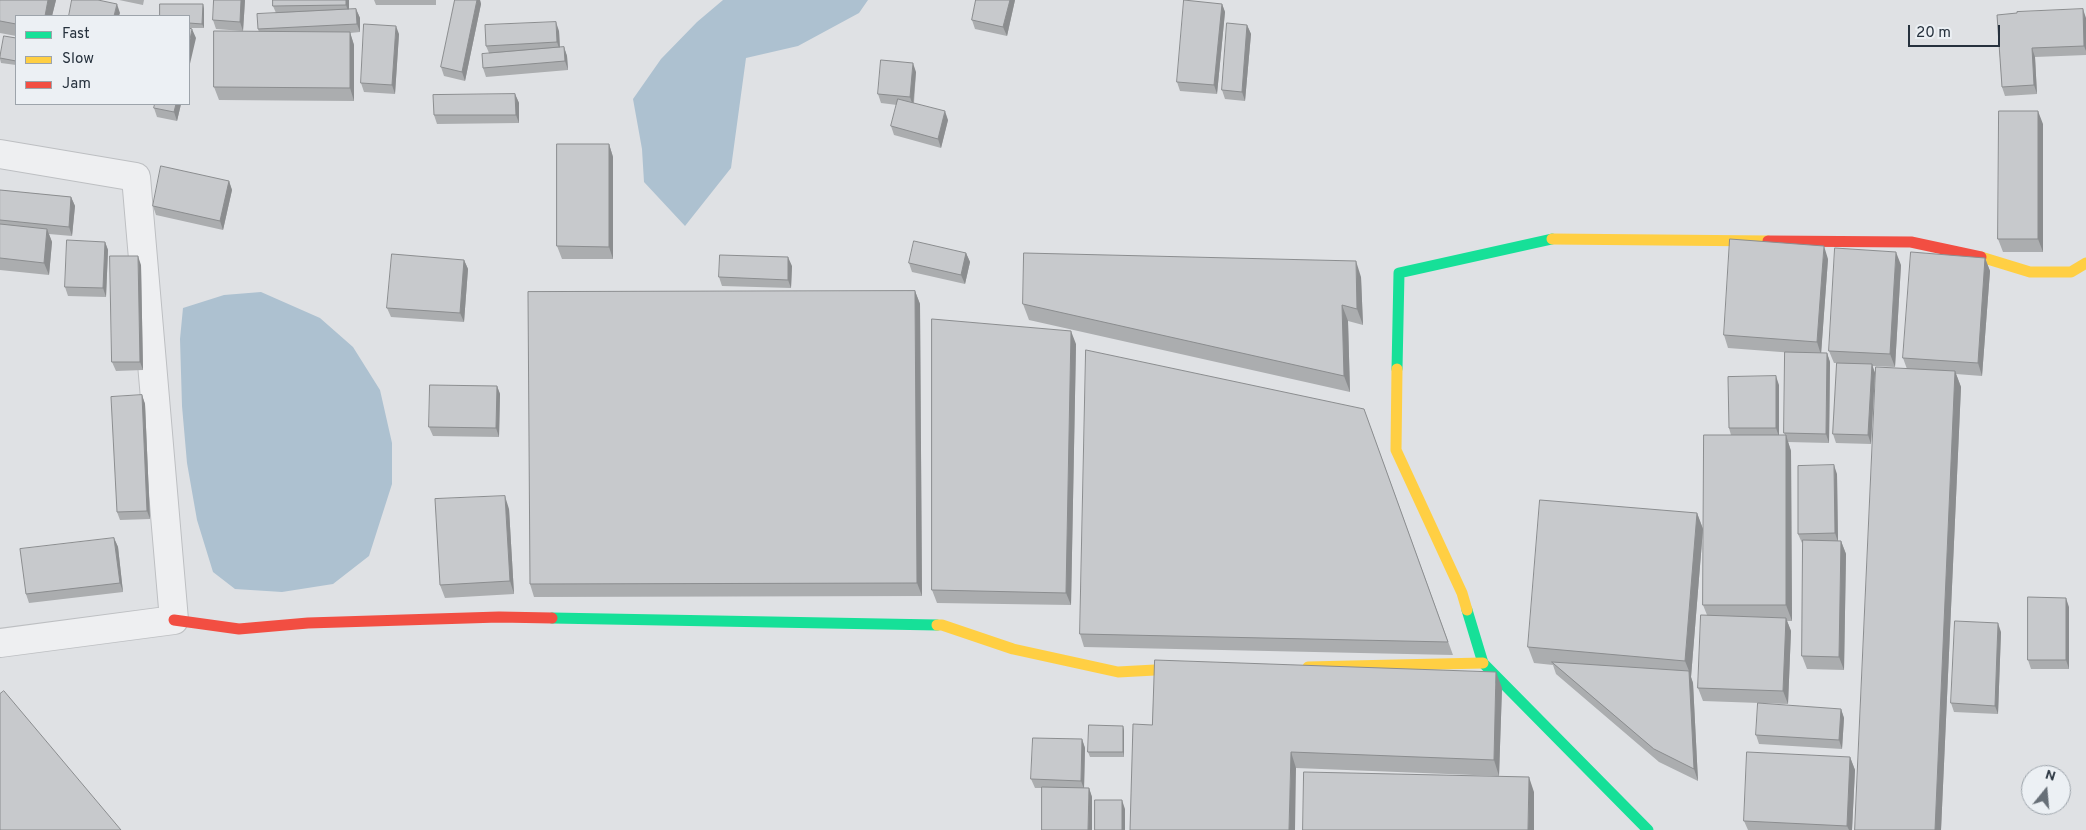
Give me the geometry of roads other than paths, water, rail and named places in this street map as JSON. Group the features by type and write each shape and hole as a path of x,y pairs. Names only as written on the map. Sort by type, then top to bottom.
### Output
{"street":[{"path":"0,154 136,177 174,620"},
{"path":"1648,830 1483,663 1462,592 1396,450 1399,272 1546,239 1912,242 1988,259 2030,272 2071,272 2086,263"},
{"path":"0,643 174,620 239,630 308,623 499,618 942,625 1013,649 1118,672 1207,668"},
{"path":"1294,667 1483,663"}],"water":[{"path":"723,0 868,0 859,13 798,46 746,58 731,168 685,226 644,182 642,149 633,99 661,59 697,22"},
{"path":"261,292 320,318 353,347 380,390 392,443 392,484 369,556 333,584 282,592 235,589 213,572 197,520 187,463 182,406 180,339 183,308 224,295"}]}
